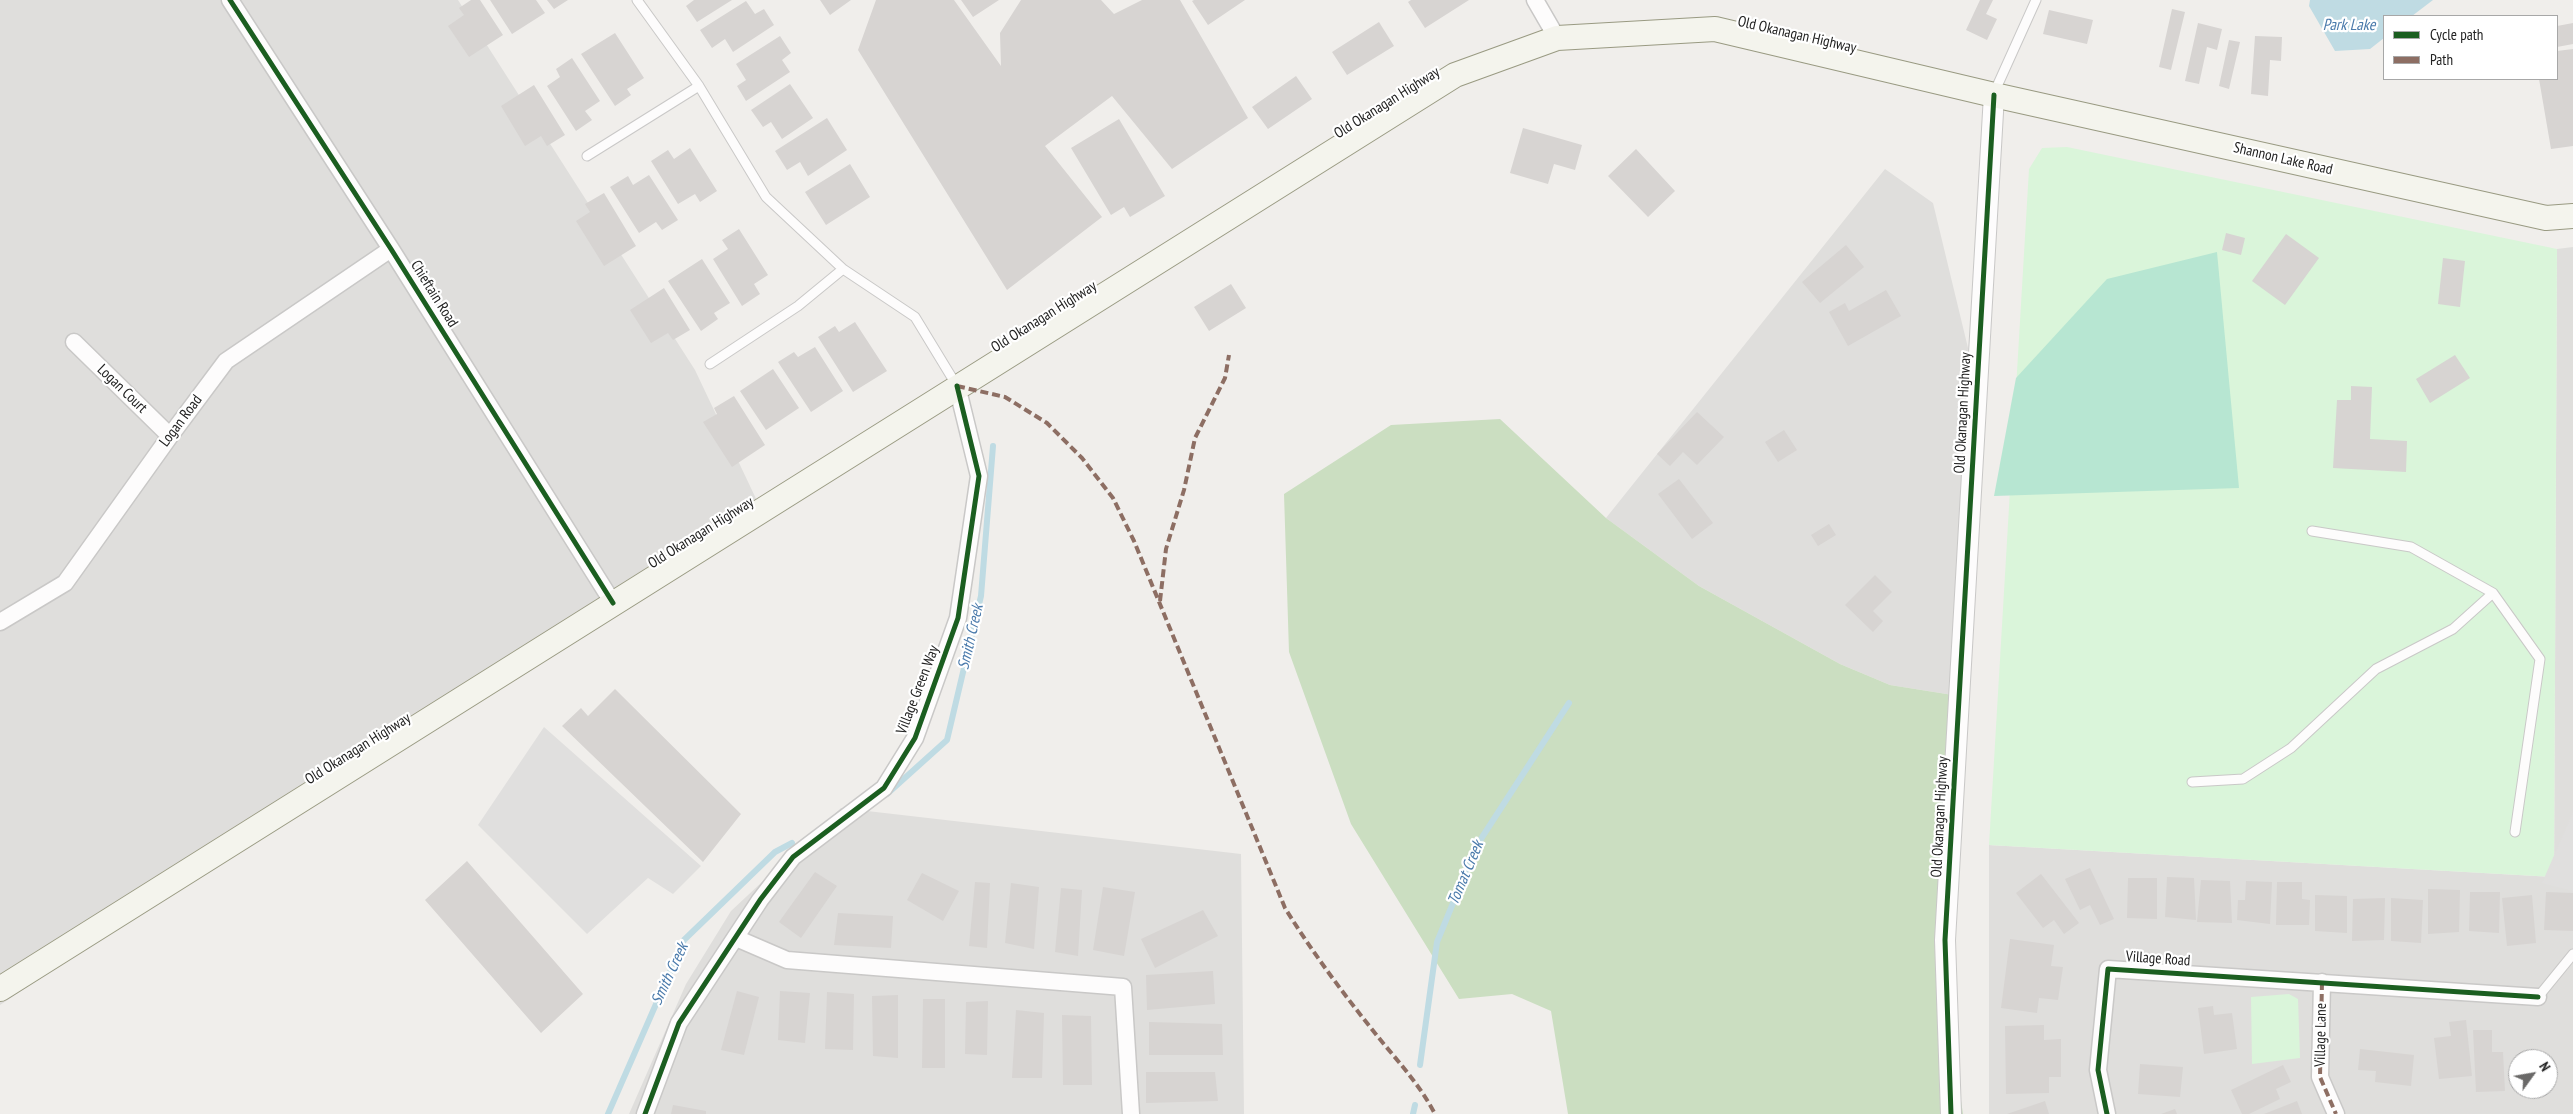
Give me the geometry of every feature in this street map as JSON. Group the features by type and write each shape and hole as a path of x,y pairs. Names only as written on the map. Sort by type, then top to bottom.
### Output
{"main road":[{"name":"Old Okanagan Highway","path":"0,989 957,386 1455,75 1557,38 1715,29 1994,95"},
{"name":"Shannon Lake Road","path":"1994,95 2546,218 2573,216"}],"street":[{"name":"Chieftain Road","path":"230,0 391,249 613,603"},
{"path":"1535,0 1557,38"},
{"name":"Old Okanagan Highway","path":"1952,1114 1945,940 1994,95"},
{"name":"Logan Road","path":"0,622 65,583 226,361 391,249"},
{"name":"Logan Court","path":"74,342 170,436"},
{"name":"Village Green Way","path":"645,1114 679,1024 760,900 793,857 884,788 916,738 958,618 979,476 957,386"},
{"path":"736,938 787,960 1123,987 1131,1114"},
{"name":"Village Road","path":"2107,1114 2098,1070 2108,968 2322,982"},
{"path":"2322,982 2538,997"},
{"name":"Village Lane","path":"2322,982 2320,1077 2336,1114"}],"lane":[{"path":"637,0 699,86 766,197 843,270 915,317 957,386"},
{"path":"1994,95 2036,0"},
{"path":"587,156 699,86"},
{"path":"710,364 798,306 843,270"},
{"path":"2312,531 2411,547 2493,593 2540,659 2515,832"},
{"path":"2192,782 2243,779 2291,748 2376,669 2453,629 2493,593"},
{"path":"2538,997 2573,954"}],"shaded area":[{"path":"0,0 458,0 695,370 759,505 0,1005"},
{"path":"1885,169 1933,203 1968,348 1959,696 1890,685 1840,664 1699,586 1606,518"},
{"path":"2573,247 2573,1114 1989,1114 1989,845 2554,877 2557,249"},
{"path":"544,727 701,866 673,894 648,878 587,934 478,825"},
{"path":"841,808 1241,854 1244,1114 629,1114 686,984 731,911"},
{"path":"2573,812 2573,891 2542,883"}],"green space":[{"path":"2067,147 2557,249 2554,877 1989,845 2029,169 2042,148"},
{"path":"2217,252 2239,488 1994,496 2016,378 2107,279"},
{"path":"1500,419 1606,518 1699,586 1840,664 1890,685 1959,696 1953,1047 1963,1114 1568,1114 1551,1011 1512,994 1459,999 1351,824 1289,652 1284,494 1391,425"},
{"path":"2289,994 2298,999 2300,1058 2252,1064 2251,997"}],"water":[{"name":"Park Lake","path":"2310,0 2433,0 2413,15 2383,15 2383,39 2370,49 2335,51 2309,6"}],"building":[{"path":"471,0 480,0 503,35 469,57 448,26 464,15 459,8"},
{"path":"490,0 536,0 545,13 512,34"},
{"path":"547,0 568,0 554,9"},
{"path":"694,0 732,0 697,22 686,6"},
{"path":"820,0 851,0 830,15"},
{"path":"876,0 954,0 1001,66 1000,33 1021,0 1101,0 1114,14 1142,0 1180,0 1248,118 1172,169 1112,96 1045,146 1102,217 1007,290 858,50"},
{"path":"961,0 999,0 973,17"},
{"path":"1245,0 1208,25 1192,1"},
{"path":"1411,0 1469,0 1425,28 1408,2"},
{"path":"1980,0 1993,0 1986,14 1997,19 1987,40 1966,30"},
{"path":"746,1 755,14 764,9 774,25 733,52 725,39 712,48 700,30"},
{"path":"2172,9 2185,12 2171,70 2159,67"},
{"path":"2049,10 2093,20 2087,44 2043,34"},
{"path":"1379,22 1394,46 1347,75 1332,52"},
{"path":"2198,23 2222,29 2217,50 2207,47 2199,84 2185,81"},
{"path":"2573,23 2573,44 2558,47 2558,26"},
{"path":"615,33 644,78 627,89 631,95 615,106 581,54"},
{"path":"780,36 791,53 782,60 790,72 746,101 737,86 746,80 736,64"},
{"path":"2255,36 2282,37 2281,61 2270,60 2268,96 2251,94"},
{"path":"2229,40 2240,42 2229,89 2219,86"},
{"path":"2573,49 2573,146 2551,149 2539,80 2558,80 2558,51"},
{"path":"572,58 600,101 585,111 592,120 576,131 547,86 560,77 556,69"},
{"path":"1296,76 1312,99 1268,129 1252,107"},
{"path":"790,84 813,118 782,139 771,122 763,127 751,110"},
{"path":"534,85 565,135 547,146 541,136 525,146 501,106"},
{"path":"827,118 847,150 808,176 800,162 787,170 775,151"},
{"path":"1119,119 1165,196 1130,217 1124,207 1111,215 1071,148"},
{"path":"1523,128 1582,145 1575,170 1554,164 1548,184 1510,173"},
{"path":"690,148 717,191 700,202 695,194 678,204 651,161 668,150 674,159"},
{"path":"1636,149 1675,191 1648,217 1608,176"},
{"path":"850,164 870,197 826,225 805,192"},
{"path":"649,175 678,220 662,230 656,222 639,233 610,187 628,176 633,185"},
{"path":"604,193 636,246 604,266 576,221 590,212 585,204"},
{"path":"739,229 768,275 754,284 760,294 742,306 713,259 728,249 722,240"},
{"path":"2226,233 2245,238 2241,255 2222,250"},
{"path":"2286,234 2319,258 2285,305 2252,281"},
{"path":"1846,245 1864,267 1820,303 1802,282"},
{"path":"2443,258 2465,261 2460,307 2438,304"},
{"path":"702,259 730,303 714,313 718,319 701,331 668,281"},
{"path":"1231,284 1246,308 1209,331 1194,307"},
{"path":"664,288 690,330 673,340 668,333 651,343 630,310"},
{"path":"1886,290 1901,316 1848,346 1829,312 1845,303 1849,311"},
{"path":"855,322 887,371 853,392 818,337 835,326 839,332"},
{"path":"815,347 843,391 811,412 778,362 794,352 798,357"},
{"path":"2455,355 2470,378 2430,403 2416,379"},
{"path":"773,369 799,408 766,430 740,391"},
{"path":"2351,386 2372,387 2370,439 2407,441 2406,472 2333,468 2337,400 2351,400"},
{"path":"734,396 765,445 732,467 703,422 717,414 714,408"},
{"path":"1697,412 1724,437 1697,465 1683,452 1670,466 1657,454"},
{"path":"1784,430 1797,450 1778,462 1765,442"},
{"path":"1679,479 1713,523 1692,539 1658,494"},
{"path":"1829,524 1836,535 1818,546 1811,535"},
{"path":"1875,575 1892,592 1873,611 1883,621 1873,632 1845,605"},
{"path":"615,689 741,814 703,862 562,726 581,708 588,716"},
{"path":"467,861 583,994 541,1033 425,900"},
{"path":"2090,868 2114,919 2100,925 2090,905 2080,910 2065,879"},
{"path":"815,872 837,886 801,938 779,922"},
{"path":"922,873 959,891 943,921 907,900"},
{"path":"2041,874 2079,923 2064,934 2054,920 2043,928 2016,893"},
{"path":"2167,877 2194,878 2196,920 2165,917"},
{"path":"2128,878 2157,878 2157,919 2127,918"},
{"path":"2201,880 2230,881 2232,923 2197,922"},
{"path":"2246,881 2272,882 2270,924 2237,920 2238,900 2245,900"},
{"path":"975,882 990,883 987,948 969,946"},
{"path":"2277,882 2302,882 2302,899 2310,900 2309,925 2276,925"},
{"path":"1011,883 1039,887 1034,949 1005,943"},
{"path":"1103,887 1135,892 1124,956 1093,950"},
{"path":"1061,888 1082,890 1078,956 1055,952"},
{"path":"2428,889 2460,890 2459,932 2428,934"},
{"path":"2470,892 2500,892 2499,933 2469,931"},
{"path":"2546,892 2573,893 2573,931 2544,930"},
{"path":"2315,895 2347,896 2347,933 2315,931"},
{"path":"2532,895 2536,943 2507,946 2502,898"},
{"path":"2385,898 2384,940 2352,941 2353,899"},
{"path":"2391,898 2423,900 2421,943 2391,941"},
{"path":"1203,910 1218,936 1155,968 1141,939"},
{"path":"838,913 893,916 891,948 834,945"},
{"path":"2010,939 2054,945 2051,966 2063,967 2058,1000 2039,998 2037,1013 2001,1008"},
{"path":"1213,971 1215,1004 1147,1010 1146,975"},
{"path":"737,991 759,997 744,1055 721,1050"},
{"path":"780,991 810,993 805,1043 778,1040"},
{"path":"827,992 854,994 853,1050 825,1049"},
{"path":"898,995 898,1058 873,1056 872,996"},
{"path":"923,999 945,999 945,1068 922,1068"},
{"path":"988,1001 987,1055 965,1054 966,1002"},
{"path":"2213,1006 2214,1015 2232,1013 2237,1049 2204,1054 2198,1008"},
{"path":"1016,1010 1044,1013 1042,1078 1012,1078"},
{"path":"1062,1015 1091,1016 1092,1085 1063,1085"},
{"path":"2466,1020 2472,1076 2439,1079 2434,1038 2451,1036 2449,1022"},
{"path":"1149,1022 1222,1024 1223,1055 1149,1055"},
{"path":"2044,1025 2044,1040 2061,1039 2061,1077 2049,1077 2049,1093 2006,1094 2005,1026"},
{"path":"2473,1030 2492,1030 2492,1052 2503,1052 2505,1091 2476,1092"},
{"path":"2360,1049 2414,1055 2411,1086 2375,1082 2376,1071 2358,1070"},
{"path":"2140,1064 2183,1067 2180,1097 2138,1094"},
{"path":"2283,1065 2291,1082 2276,1089 2280,1099 2249,1114 2242,1114 2231,1090"},
{"path":"1146,1072 1215,1072 1218,1101 1146,1103"},
{"path":"2045,1101 2049,1114 2007,1114"},
{"path":"2297,1101 2302,1114 2264,1114"},
{"path":"673,1105 706,1111 706,1114 671,1114"},
{"path":"2175,1109 2177,1114 2161,1114"}],"waterway":[{"name":"Smith Creek","path":"887,794 947,740 981,596 993,446"},
{"name":"Tomat Creek","path":"1420,1065 1437,942 1477,845 1569,703"},
{"name":"Smith Creek","path":"608,1114 684,940 775,852 792,843"},
{"name":"Tomat Creek","path":"1413,1114 1415,1105"}],"marked path":[{"path":"1160,601 1166,549 1184,490 1195,438 1225,378 1229,355"},
{"path":"957,386 1005,397 1047,423 1082,458 1113,498 1134,541 1285,908 1332,977 1411,1077 1435,1114"},
{"path":"2322,982 2320,1077 2336,1114"}],"cycle path":[{"path":"230,0 391,249 613,603"},
{"path":"1951,1114 1945,940 1994,95"},
{"path":"645,1114 679,1023 760,900 793,857 884,788 915,738 958,618 979,476 957,386"},
{"path":"2107,1114 2098,1070 2108,969 2538,997"}]}
